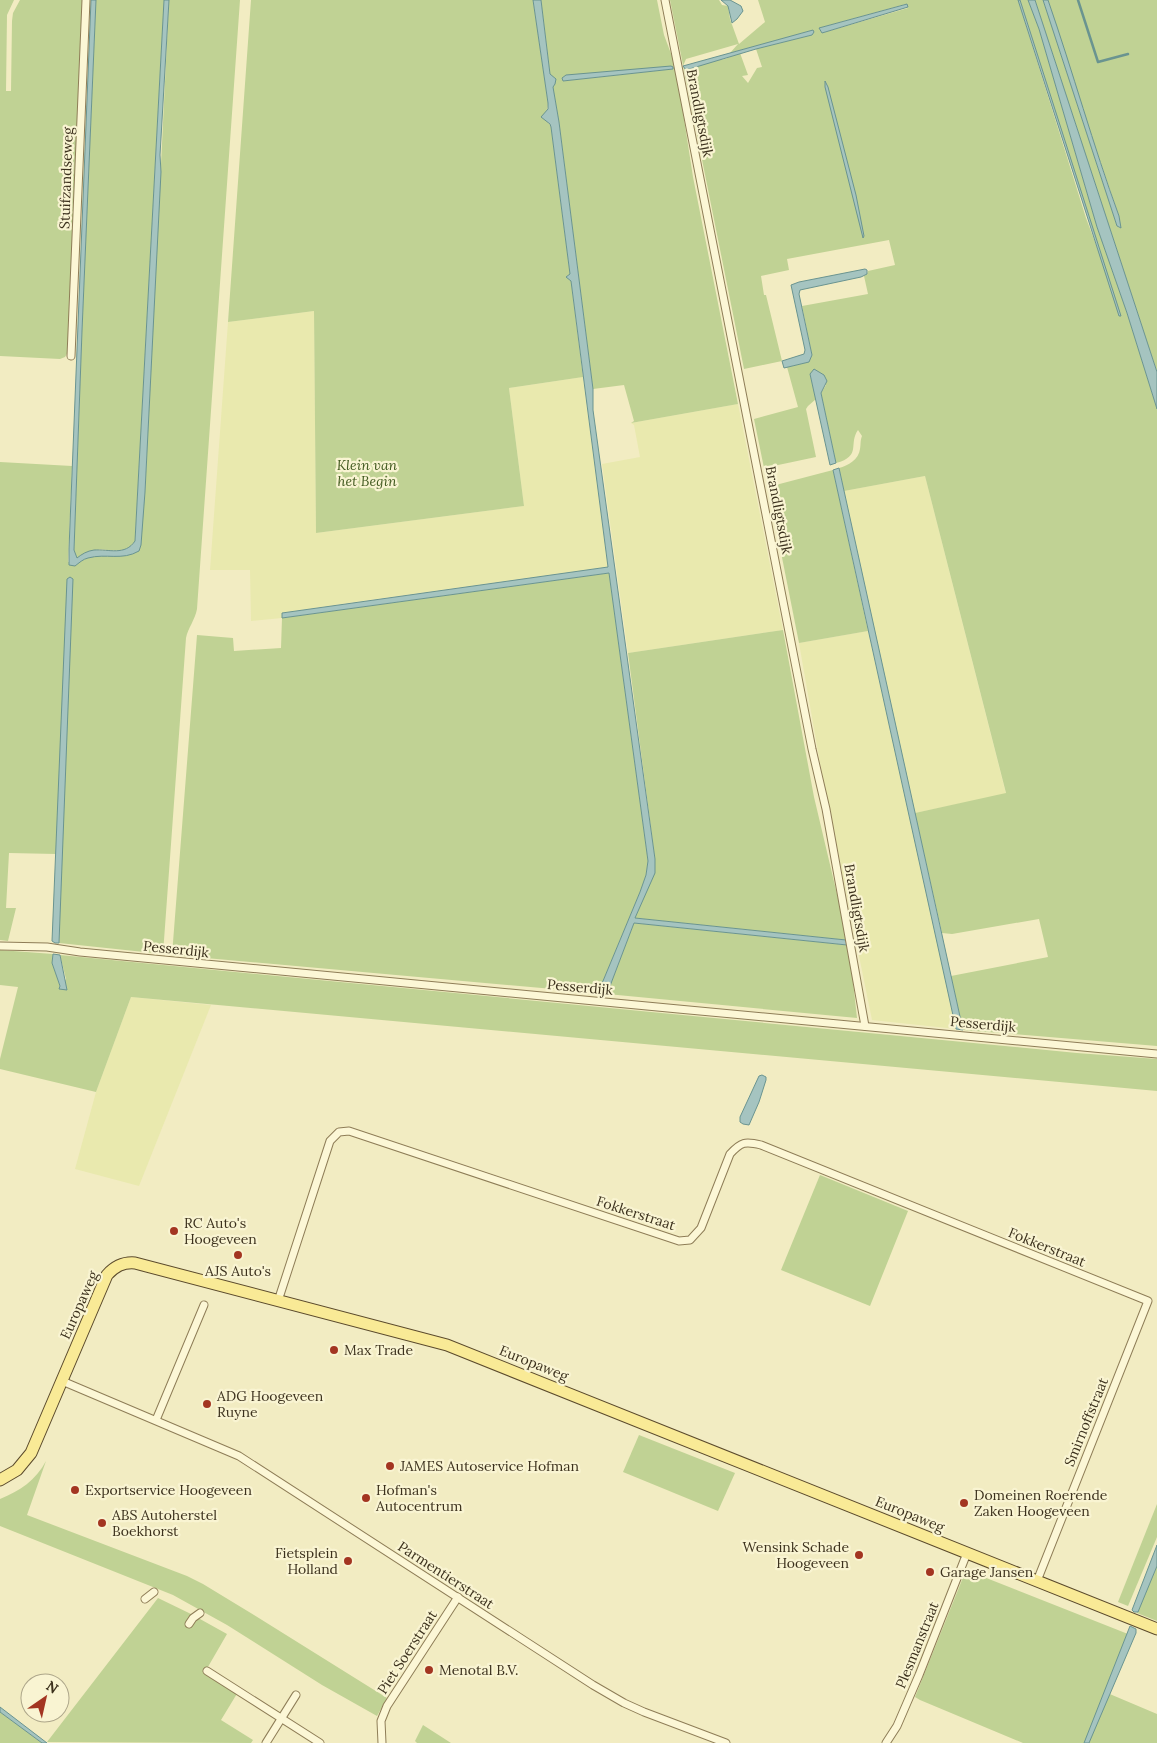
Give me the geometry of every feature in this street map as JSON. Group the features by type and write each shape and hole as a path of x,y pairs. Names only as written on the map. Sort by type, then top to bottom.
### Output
{"main road":[{"name":"Europaweg","path":"0,1480 17,1470 31,1453 107,1275 120,1265 135,1264 447,1345 1157,1629"}],"street":[{"name":"Stuifzandseweg","path":"71,356 86,0"},
{"name":"Brandligtsdijk","path":"665,0 802,689 812,749 826,809 865,1026"},
{"name":"Pesserdijk","path":"0,946 47,947 80,952 402,984 1157,1054"},
{"name":"Fokkerstraat","path":"278,1301 330,1141 339,1132 349,1131 679,1241 690,1240 701,1228 730,1154 738,1145 749,1142 761,1145 1148,1301"},
{"name":"Smirnoffstraat","path":"1037,1581 1148,1301"},
{"path":"156,1420 204,1305"},
{"name":"Parmentierstraat","path":"62,1381 225,1449 252,1464 565,1668 624,1703 726,1743"},
{"name":"Plesmanstraat","path":"886,1743 897,1726 919,1675 967,1553"},
{"path":"145,1599 154,1592"},
{"name":"Piet Soerstraat","path":"382,1743 381,1721 387,1706 458,1597"},
{"path":"189,1624 200,1613"},
{"path":"207,1671 320,1743"},
{"path":"266,1743 296,1695"}],"green space":[{"path":"0,0 14,0 7,15 6,91 11,91 12,21 13,13 20,0 82,0 68,352 65,357 60,359 0,356"},
{"path":"96,0 164,0 135,541 131,546 122,551 100,549 76,559 74,550"},
{"path":"169,0 240,0 197,609 186,638 163,954 59,943 68,577 56,854 9,853 6,908 16,908 8,941 0,940 0,462 72,466 68,562 88,557 139,551 145,492"},
{"name":"Klein van het Begin","path":"251,0 533,0 548,103 546,119 551,127 570,274 567,277 571,281 583,377 509,388 524,506 316,533 314,311 228,322"},
{"path":"541,0 657,0 664,35 676,67 693,177 738,404 631,423 634,421 624,385 593,389 559,122 550,74","holes":["666,67 673,69 563,81 562,78"]},
{"path":"670,0 719,0 722,5 728,6 730,19 739,44 765,22 758,0 1018,0 1086,218 1104,266 1020,0 1028,0 1039,29 1097,227 1127,313 1157,409 1157,1046 963,1030 951,976 1048,957 1039,919 952,934 942,933 915,813 1006,793 925,476 844,491 839,468 846,466 858,456 862,436 858,430 855,435 852,453 849,457 836,463 821,393 826,385 810,374 816,399 806,409 816,457 764,468 754,419 798,407 787,367 809,362 812,355 802,306 868,294 864,276 868,271 895,265 889,240 787,259 789,270 761,276 764,295 766,295 782,361 744,369 683,66","holes":["906,4 908,8 822,33 819,28","813,30 812,35 756,49 762,67 757,68 748,83 742,76 748,75 740,53 725,59 683,66 686,59 738,44 730,53"]},
{"path":"1035,0 1043,0 1117,226 1120,228 1119,216 1048,0 1157,0 1157,372"},
{"path":"314,311 316,533 524,506 509,388 583,377 608,567 348,603 282,613 282,618 251,621 250,570 210,570 228,322"},
{"path":"738,404 783,630 628,653 602,464 640,457 634,425 631,423"},
{"path":"833,470 868,631 799,643 768,487"},
{"path":"925,476 1006,794 915,813 844,491"},
{"path":"609,573 648,861 646,875 640,892 598,993 172,955 197,635 233,638 234,651 281,648 282,618"},
{"path":"783,630 814,797 849,945 857,1018 607,994 634,923 847,945 846,940 635,918 655,859 628,653"},
{"path":"868,631 956,1029 872,1020 820,763 799,643"},
{"path":"0,950 53,954 52,963 60,986 59,989 66,979 60,955 1077,1053 1157,1059 1157,1091 131,997 96,1092 0,1069 0,1059 18,987 0,985"},
{"path":"131,997 211,1005 139,1186 75,1169 96,1092"},
{"path":"820,1175 908,1211 870,1306 781,1270"},
{"path":"639,1435 735,1473 718,1511 623,1472"},
{"path":"46,1461 27,1515 187,1576 203,1584 387,1698 377,1716 322,1685 227,1625 173,1595 0,1526 0,1499 27,1484"},
{"path":"1157,1504 1157,1537 1128,1606 1118,1602"},
{"path":"1157,1566 1157,1621 1137,1613"},
{"path":"966,1570 1128,1634 1105,1692 1157,1714 1157,1743 1023,1743 915,1697"},
{"path":"158,1598 227,1634 205,1672 238,1692 221,1720 253,1740 251,1743 47,1742 62,1723 70,1723 70,1712"},
{"path":"0,1712 42,1743 0,1743"},
{"path":"423,1725 451,1743 417,1743 415,1741"}],"water":[{"path":"91,0 96,0 74,550 77,558 94,550 116,551 126,549 135,541 164,0 169,0 141,545 139,551 133,554 88,558 75,566 69,565 69,549"},
{"path":"533,0 541,0 550,74 556,79 553,87 593,389 593,410 655,859 655,873 635,918 846,940 847,945 634,923 607,994 598,993 640,892 646,875 648,861 609,573 282,618 282,613 608,567 571,281 566,277 570,274 551,127 541,117 548,109 548,103"},
{"path":"721,0 730,0 741,6 743,11 732,23 728,6"},
{"path":"1018,0 1020,0 1121,316 1119,316"},
{"path":"1028,0 1035,0 1157,372 1157,409 1127,313 1097,227 1039,29"},
{"path":"1043,0 1048,0 1119,216 1121,228 1117,226"},
{"path":"907,4 908,7 822,33 819,28"},
{"path":"813,30 812,35 686,70 683,66"},
{"path":"671,66 673,69 563,81 562,78 566,75"},
{"path":"825,81 856,195 863,238 825,87"},
{"path":"865,269 867,274 861,277 800,290 799,294 812,355 809,362 784,368 782,361 804,354 805,350 791,285"},
{"path":"814,369 824,375 827,381 821,393 836,463 830,465 810,374"},
{"path":"839,468 963,1030 956,1029 833,470"},
{"path":"70,577 73,579 59,943 55,943 52,941 67,579"},
{"path":"53,954 60,955 67,990 59,989 60,986 52,963"},
{"path":"759,1076 766,1077 766,1080 759,1102 749,1125 743,1124 740,1122 740,1117"},
{"path":"1157,1545 1157,1566 1138,1612 1134,1612 1132,1610"},
{"path":"1130,1626 1136,1629 1136,1633 1089,1743 1084,1743"},
{"path":"0,1707 47,1743 42,1743 0,1712"}],"waterway":[{"path":"1078,0 1098,62 1128,54"}],"place":[{"name":"RC Auto's Hoogeveen","path":"174,1231"},
{"name":"AJS Auto's","path":"238,1255"},
{"name":"Max Trade","path":"334,1350"},
{"name":"ADG Hoogeveen Ruyne","path":"207,1404"},
{"name":"JAMES Autoservice Hofman","path":"390,1466"},
{"name":"Exportservice Hoogeveen","path":"75,1490"},
{"name":"Hofman's Autocentrum","path":"366,1498"},
{"name":"Domeinen Roerende Zaken Hoogeveen","path":"964,1503"},
{"name":"ABS Autoherstel Boekhorst","path":"102,1523"},
{"name":"Wensink Schade Hoogeveen","path":"859,1555"},
{"name":"Fietsplein Holland","path":"348,1561"},
{"name":"Garage Jansen","path":"930,1572"},
{"name":"Menotal B.V.","path":"429,1670"}]}
